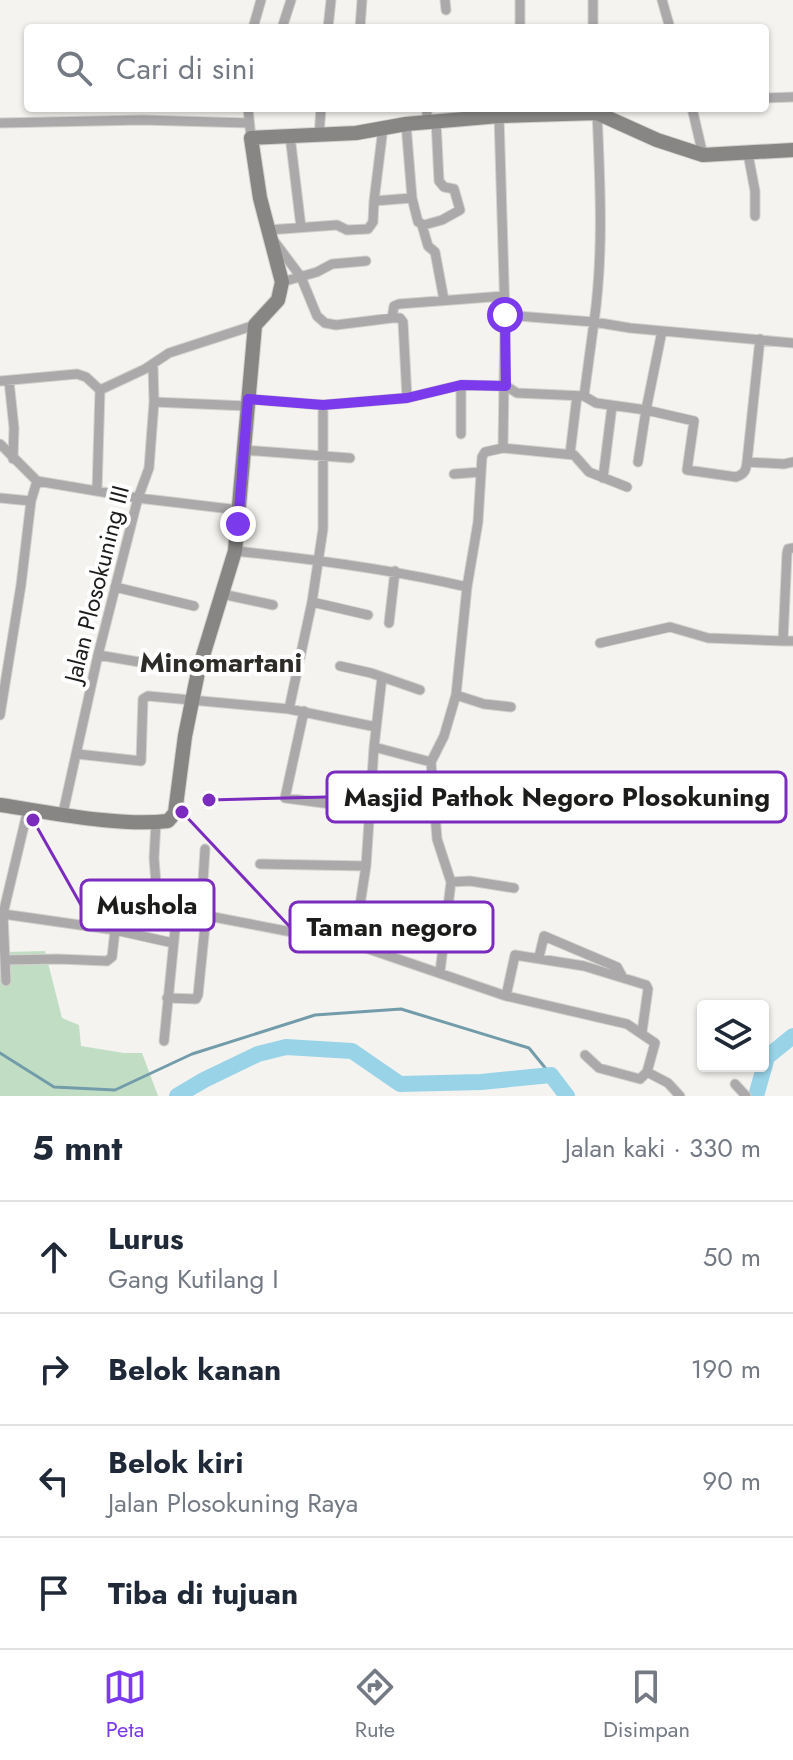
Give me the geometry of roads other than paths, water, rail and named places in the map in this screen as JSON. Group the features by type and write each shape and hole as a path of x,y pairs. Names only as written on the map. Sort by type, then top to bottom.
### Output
{"street":[{"path":"254,24 261,0"},
{"path":"283,24 291,0"},
{"path":"328,24 331,0"},
{"path":"360,24 362,0"},
{"path":"520,0 520,24"},
{"path":"593,0 593,24"},
{"path":"662,0 669,24"},
{"path":"769,98 793,97"},
{"path":"248,112 255,175 269,232 294,279 317,316 325,323 336,325 400,318 403,322 407,398"},
{"path":"319,136 321,112"},
{"path":"0,123 142,120 290,136 319,136 383,128 430,117 577,112"},
{"path":"570,454 598,283 601,197 596,112"},
{"path":"693,112 703,155"},
{"path":"615,115 657,140 703,155 793,150"},
{"path":"499,116 506,386 503,448"},
{"path":"422,225 442,220 460,210 453,188 444,187 439,181 430,117"},
{"path":"406,124 412,198 428,246 435,252 444,300"},
{"path":"269,232 337,225 347,230 368,229 373,222 383,128"},
{"path":"290,136 301,227"},
{"path":"748,154 755,191 755,216"},
{"path":"374,201 412,198"},
{"path":"100,390 169,353 255,325 294,279 330,264 366,261"},
{"path":"392,318 394,306 399,304 504,296"},
{"path":"505,315 793,343"},
{"path":"0,805 156,822 168,821 175,813 185,736 198,672 235,551 255,325"},
{"path":"638,462 662,331"},
{"path":"154,402 323,405 407,398 461,385 506,386 517,393 580,396 596,403 694,421 687,470 736,477 746,471 760,339"},
{"name":"Jalan Plosokuning III","path":"63,813 98,655 138,498 149,468 154,402 153,364"},
{"path":"13,459 14,428 4,381 77,374 86,377 100,390 97,491"},
{"path":"461,385 461,434"},
{"path":"289,709 312,602 323,529 323,405"},
{"path":"603,478 612,406"},
{"path":"0,444 37,481 138,498 239,510"},
{"path":"440,972 451,882 437,839 431,762 444,736 456,695 467,587 478,522 482,457 485,452 503,448 570,454 578,457 589,472 627,487"},
{"path":"244,450 350,458"},
{"path":"747,462 793,462"},
{"path":"454,474 481,472"},
{"path":"0,715 31,501 37,481"},
{"path":"0,498 31,501"},
{"path":"600,643 670,627 708,638 788,641 787,553 788,549 793,548"},
{"path":"235,551 319,559 467,587"},
{"path":"389,623 395,571"},
{"path":"115,587 194,606"},
{"path":"222,594 273,605"},
{"path":"312,602 368,615"},
{"path":"98,655 198,672"},
{"path":"340,666 420,690"},
{"path":"354,944 366,866 382,677"},
{"path":"456,695 484,704 511,707"},
{"path":"77,754 141,761 145,697 289,709 376,727"},
{"path":"304,711 285,798 369,809"},
{"path":"374,747 431,762"},
{"path":"6,981 3,897 28,809"},
{"path":"156,822 154,858 157,896 177,910 354,944 506,996 627,1024 655,1043 647,1072 640,1079 604,1071 585,1055"},
{"path":"167,998 189,1001 198,995 205,849"},
{"path":"260,864 366,866"},
{"path":"451,882 470,881 514,888"},
{"path":"164,1041 177,910"},
{"path":"3,914 115,930 173,943"},
{"path":"5,960 107,961 112,957 115,930"},
{"path":"539,957 544,936 617,967 623,978"},
{"path":"506,996 513,957 518,955 584,966 646,985 642,1032"},
{"path":"647,1072 668,1083 680,1096"},
{"path":"735,1084 746,1096"}],"waterway":[{"path":"0,1053 54,1087 115,1090 192,1054 315,1015 401,1009 529,1048 551,1075"},
{"path":"756,1096 767,1057 793,1036"},
{"path":"177,1096 258,1054 286,1047 352,1051 400,1084 481,1082 551,1075 567,1096"}],"place":[{"name":"Masjid Pathok Negoro Plosokuning","path":"209,800"},
{"name":"Taman negoro","path":"182,812"},
{"name":"Mushola","path":"33,820"}],"district":[{"name":"Minomartani","path":"221,662"}]}
